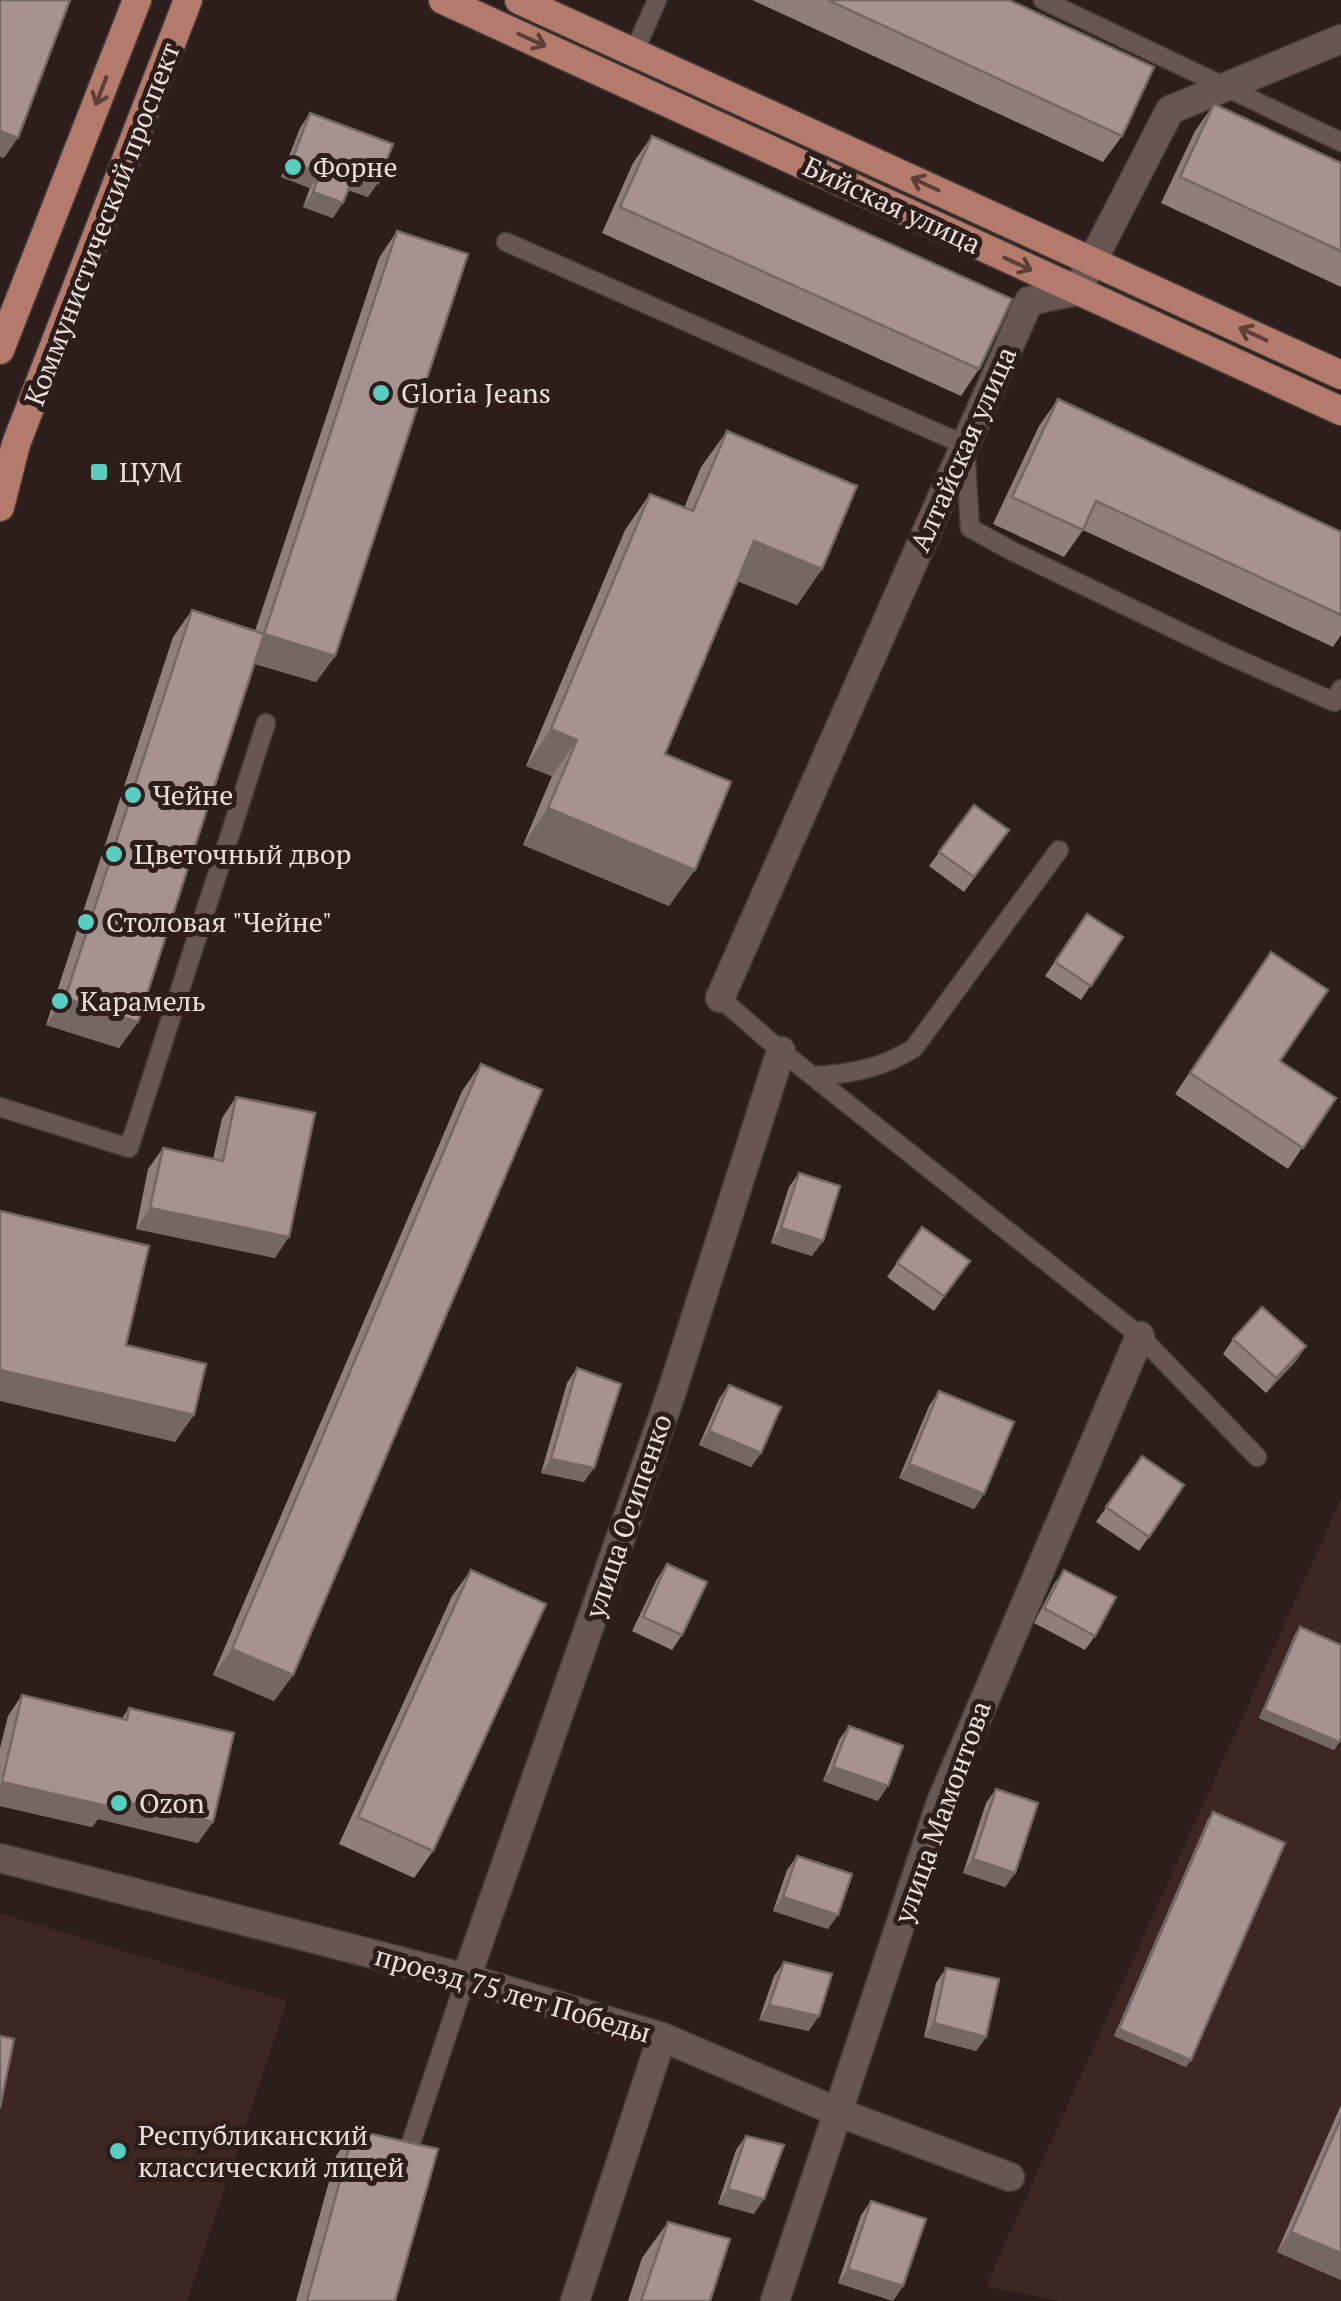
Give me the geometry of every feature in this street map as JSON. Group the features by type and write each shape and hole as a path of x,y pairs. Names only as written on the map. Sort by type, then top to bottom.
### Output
{"main road":[{"name":"Коммунистический проспект","path":"0,350 137,0"},
{"name":"Коммунистический проспект","path":"0,506 16,444 188,0"},
{"name":"Бийская улица","path":"443,0 1341,411"},
{"name":"Бийская улица","path":"519,0 1341,376"}],"street":[{"path":"1077,291 1170,110 1341,39"},
{"name":"Алтайская улица","path":"720,998 1029,301 1077,291"},
{"name":"улица Осипенко","path":"466,1978 670,1396 781,1051"},
{"name":"улица Мамонтова","path":"775,2301 840,2114 940,1802 1140,1336"},
{"name":"проезд 75 лет Победы","path":"0,1858 466,1978 662,2037 840,2114 1010,2178"},
{"path":"575,2301 662,2037"}],"lane":[{"path":"634,52 658,0"},
{"path":"1043,0 1341,142"},
{"path":"506,242 965,445 970,528 1224,653 1334,702 1341,689"},
{"path":"0,1107 129,1148 266,723"},
{"path":"813,1076 889,1064 914,1048 1059,850"},
{"path":"720,998 781,1051 1140,1336 1257,1456"},
{"path":"410,2146 466,1978"}],"shaded area":[{"path":"1341,1499 1341,2301 1058,2301 986,2286"},
{"name":"Республиканский классический лицей","path":"0,1913 287,2001 187,2301 0,2301"}],"building":[{"path":"0,0 70,0 18,138 0,131"},
{"path":"828,0 1009,0 1154,67 1122,136"},
{"path":"1214,104 1341,163 1341,251 1180,177"},
{"path":"310,113 393,144 378,183 354,174 343,203 313,192 320,173 291,162"},
{"path":"652,136 1012,299 979,369 620,207"},
{"path":"397,231 468,254 335,656 264,634"},
{"path":"1058,399 1341,532 1341,615 1096,501 1083,530 1012,497"},
{"path":"727,431 857,486 822,569 754,541 665,754 731,782 695,870 548,808 577,740 551,729 650,494 693,511"},
{"path":"192,610 264,634 138,1022 65,998"},
{"path":"974,805 1009,830 974,877 939,852"},
{"path":"1087,914 1123,937 1091,986 1055,962"},
{"path":"1271,952 1328,990 1280,1061 1336,1098 1303,1148 1190,1073"},
{"path":"481,1064 542,1090 293,1675 232,1649"},
{"path":"236,1097 315,1113 289,1237 150,1208 163,1148 223,1161"},
{"path":"799,1173 840,1186 823,1241 781,1228"},
{"path":"0,1211 149,1246 126,1345 206,1364 194,1415 0,1370"},
{"path":"922,1227 970,1261 944,1296 897,1263"},
{"path":"1262,1307 1306,1346 1276,1378 1233,1339"},
{"path":"577,1368 621,1384 594,1468 551,1459"},
{"path":"729,1385 781,1407 761,1453 709,1431"},
{"path":"939,1391 1014,1422 984,1494 909,1464"},
{"path":"1142,1456 1184,1485 1149,1537 1106,1507"},
{"path":"667,1564 707,1582 682,1635 643,1617"},
{"path":"471,1570 546,1604 433,1851 358,1817"},
{"path":"1064,1570 1116,1597 1095,1636 1044,1608"},
{"path":"1300,1627 1341,1645 1339,1742 1264,1710"},
{"path":"22,1695 127,1720 129,1708 234,1733 213,1822 109,1798 107,1806 2,1782"},
{"path":"849,1726 903,1746 888,1786 833,1767"},
{"path":"996,1789 1038,1803 1015,1873 973,1859"},
{"path":"1213,1812 1285,1843 1191,2060 1119,2029"},
{"path":"797,1856 852,1874 838,1915 783,1897"},
{"path":"784,1962 832,1974 819,2016 769,2005"},
{"path":"946,1968 999,1979 986,2037 934,2023"},
{"path":"0,2036 14,2039 0,2108"},
{"path":"1341,2118 1341,2253 1291,2232"},
{"path":"354,2130 438,2149 395,2301 307,2301"},
{"path":"746,2136 784,2145 764,2199 728,2189"},
{"path":"871,2201 926,2219 903,2286 848,2269"},
{"path":"668,2222 730,2239 710,2301 641,2301"}],"place":[{"name":"Форне","path":"293,167"},
{"name":"Gloria Jeans","path":"381,393"},
{"name":"ЦУМ","path":"99,472"},
{"name":"Чейне","path":"133,795"},
{"name":"Цветочный двор","path":"114,854"},
{"name":"Столовая \"Чейне\"","path":"86,922"},
{"name":"Карамель","path":"60,1001"},
{"name":"Ozon","path":"119,1803"},
{"name":"Республиканский классический лицей","path":"118,2151"}]}
